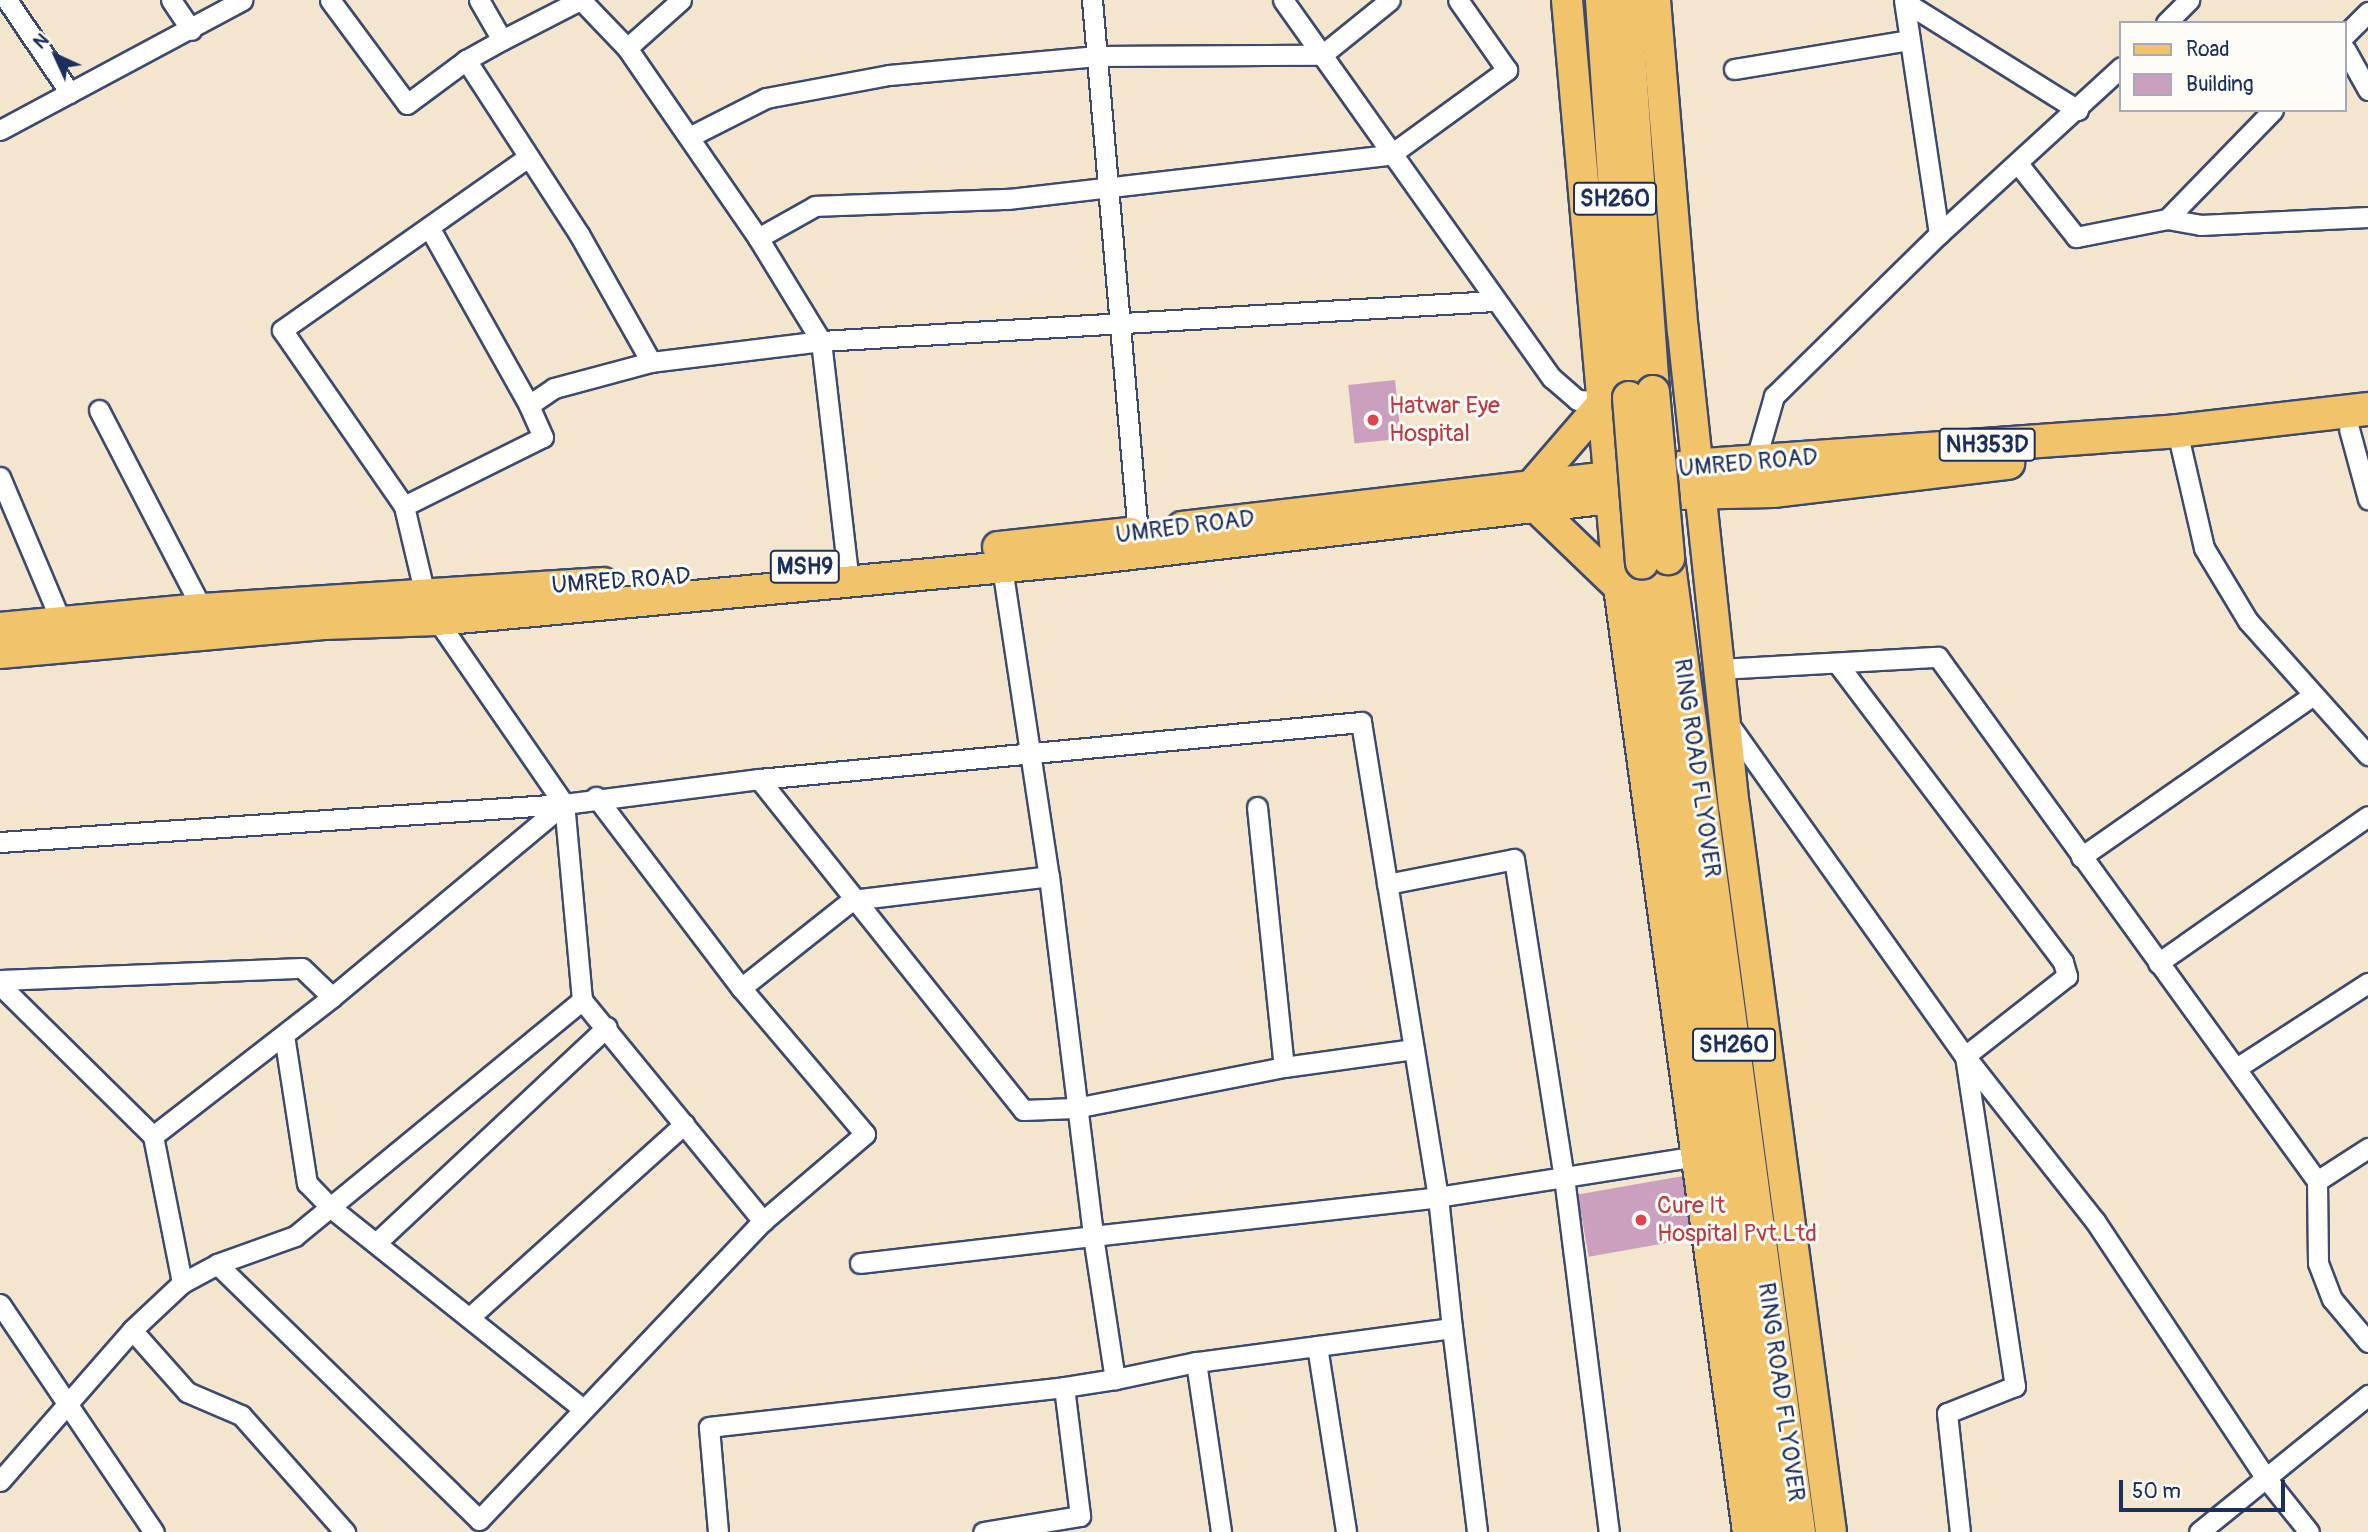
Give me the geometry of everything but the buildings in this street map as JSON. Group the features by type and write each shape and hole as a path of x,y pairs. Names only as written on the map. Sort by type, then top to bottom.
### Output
{"highway":[{"name":"RING ROAD FLYOVER","path":"1602,0 1621,399 1655,560 1799,1532"},
{"name":"RING ROAD FLYOVER","path":"1621,399 1625,0"},
{"name":"NH353D","path":"1608,487 1699,480 1773,491 2146,449 2179,441 2362,422"},
{"name":"UMRED ROAD","path":"1699,480 1755,462 2179,441"},
{"name":"RING ROAD FLYOVER","path":"1655,560 1768,1532"}],"main road":[{"path":"1567,0 1621,399 1608,487 1619,587 1748,1532"},
{"path":"1655,0 1699,480 1725,719 1831,1532"},
{"path":"1619,587 1533,496 1621,399"},
{"name":"UMRED ROAD","path":"0,628 67,635 202,609 431,607 847,573 1380,515 1608,487"},
{"path":"847,573 1002,567 1138,541"},
{"path":"0,653 67,635 324,624 431,607"}],"street":[{"path":"7,0 71,93"},
{"path":"171,0 191,30"},
{"path":"0,130 191,30 242,0"},
{"path":"330,0 407,104 466,60 580,0 627,48 691,136 821,341 847,573"},
{"path":"479,0 502,40"},
{"path":"627,48 681,0"},
{"path":"1092,0 1138,541"},
{"path":"1283,0 1494,301 1565,394 1577,400 1621,399 1692,407"},
{"path":"691,136 766,98 889,75 1097,57 1322,55 1390,0"},
{"path":"758,238 815,206 1007,198 1390,155 1507,70 1458,0"},
{"path":"2161,0 2177,11"},
{"path":"1905,1 1939,234"},
{"path":"1905,1 2078,110"},
{"path":"2347,33 2368,12"},
{"path":"1734,69 1910,40"},
{"path":"2347,53 2368,90"},
{"path":"466,60 579,234 651,362"},
{"path":"1755,462 1774,396 1939,234 2019,165 2120,68"},
{"path":"2167,219 2271,112"},
{"path":"528,158 282,330 404,506 431,607 565,804 582,1000 607,1027 763,1221"},
{"path":"2019,165 2076,237 2167,219 2200,225 2368,217"},
{"path":"404,506 543,437 529,405 429,228"},
{"path":"529,405 554,388 651,362 821,341 1118,326 1494,301"},
{"path":"99,411 202,609"},
{"path":"2362,422 2368,499"},
{"path":"2179,441 2204,548 2248,621 2312,696 2368,755"},
{"path":"0,477 67,635"},
{"path":"1002,567 1049,876 1075,1108 1115,1379"},
{"path":"1720,669 1938,657 2158,963 2238,1067 2317,1181 2318,1263 2332,1300 2368,1342"},
{"path":"1837,663 2063,962 2067,976 1965,1056"},
{"path":"2081,857 2312,696"},
{"path":"1725,719 1965,1056 2095,1221 2265,1477 2309,1532"},
{"path":"0,842 565,804 596,797 759,779 1361,722 1438,1197 1478,1532"},
{"path":"759,779 852,900 968,1036 1023,1110 1075,1108 1284,1067 1414,1049"},
{"path":"217,1264 484,1526 583,1409 763,1221 865,1134 741,988 596,797"},
{"path":"153,1136 332,997 565,804"},
{"path":"1257,807 1284,1067"},
{"path":"2158,963 2368,816"},
{"path":"1387,884 1514,859 1564,1177 1609,1532"},
{"path":"741,988 852,900 1049,876"},
{"path":"0,982 302,968 332,997"},
{"path":"0,982 153,1136 182,1283"},
{"path":"2238,1067 2368,983"},
{"path":"0,1480 132,1329 182,1283 217,1264 295,1236 582,1000"},
{"path":"376,1242 607,1027"},
{"path":"284,1035 307,1183 330,1207 471,1316 583,1409"},
{"path":"1960,1532 1947,1413 2015,1386 1965,1056"},
{"path":"471,1316 684,1124"},
{"path":"2317,1181 2368,1148"},
{"path":"860,1262 1438,1197 1697,1156"},
{"path":"0,1304 154,1532"},
{"path":"718,1532 709,1427 1064,1387 1196,1362 1452,1328"},
{"path":"132,1329 187,1392 241,1415 345,1532"},
{"path":"1317,1346 1346,1532"},
{"path":"1196,1362 1221,1532"},
{"path":"982,1532 1081,1524 1064,1387"},
{"path":"2199,1532 2265,1477 2364,1405"}],"place":[{"name":"Hatwar Eye Hospital","path":"1373,420"},
{"name":"Cure It Hospital Pvt.Ltd","path":"1641,1220"}]}
